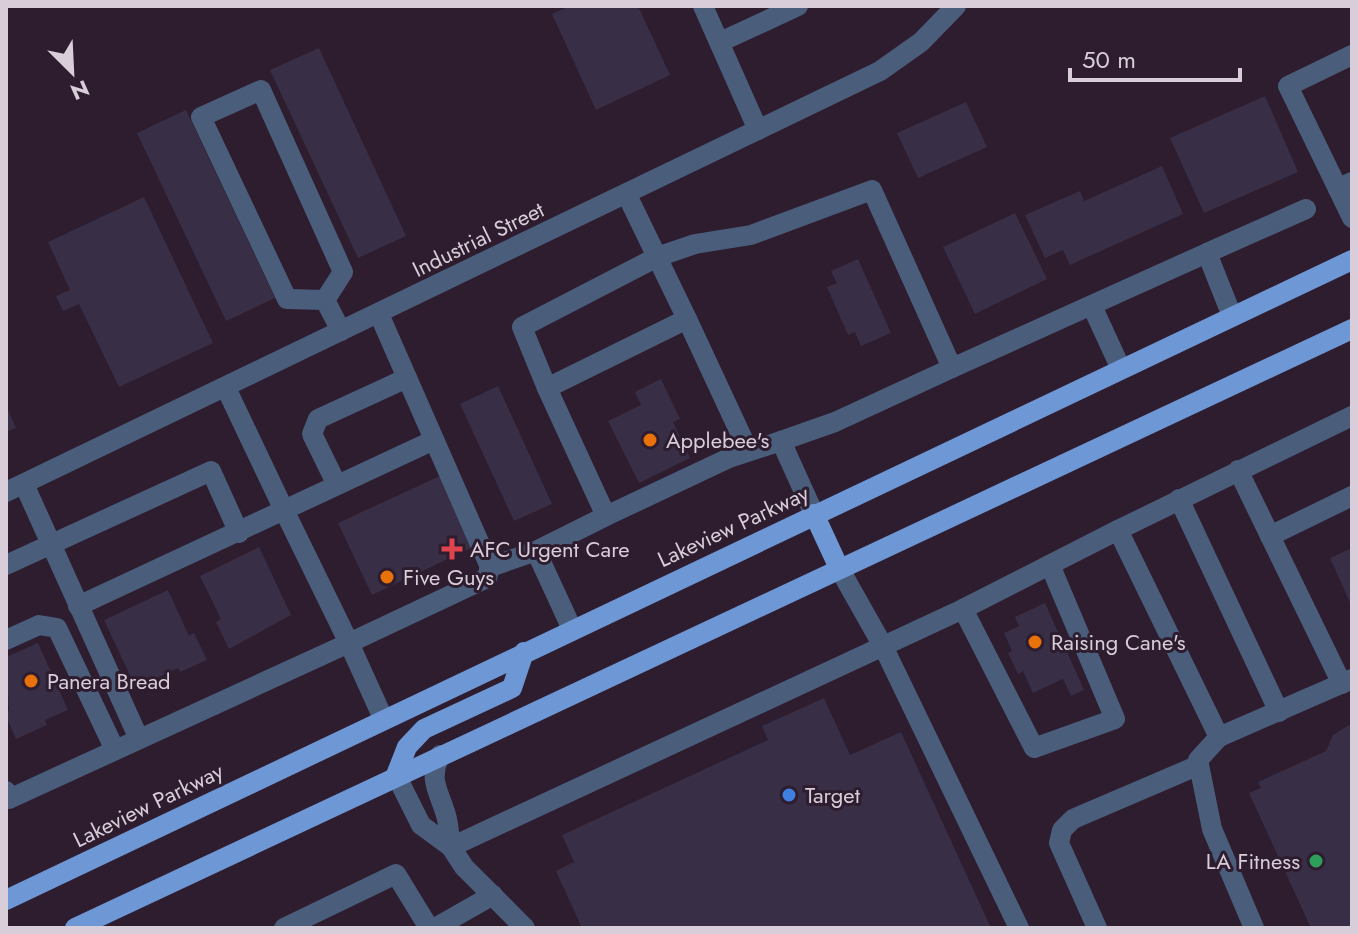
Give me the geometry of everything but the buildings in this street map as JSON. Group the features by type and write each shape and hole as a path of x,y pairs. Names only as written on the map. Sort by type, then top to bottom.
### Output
{"main road":[{"name":"Lakeview Parkway","path":"6,900 383,718 1352,260"},
{"path":"75,928 1352,329"},
{"path":"814,514 839,568"},
{"path":"396,775 407,747 424,729 512,688 524,652"}],"street":[{"path":"703,6 758,130"},
{"path":"720,42 798,6"},
{"name":"Industrial Street","path":"15,488 880,71 921,42 956,6"},
{"path":"1352,55 1288,86 1345,185 1352,218"},
{"path":"261,90 343,272 325,300 287,299 201,117 261,90"},
{"path":"606,516 522,327 657,257 695,244 751,235 872,190 952,368"},
{"path":"627,195 748,450"},
{"path":"490,567 536,551 748,450 835,422 1306,209"},
{"path":"1207,253 1232,316"},
{"path":"325,300 341,331"},
{"path":"1092,306 1121,369"},
{"path":"6,791 9,799 487,578 490,567 379,314"},
{"path":"547,388 687,319"},
{"path":"337,485 312,434 318,419 407,378"},
{"path":"226,388 383,718"},
{"path":"451,847 963,609 1179,499 1352,416"},
{"path":"78,606 434,440"},
{"path":"781,441 814,514"},
{"path":"1238,470 1347,681 1219,737 1198,760 1212,829 1254,928"},
{"path":"6,565 211,471 239,533"},
{"path":"15,488 51,544 139,739"},
{"path":"1270,536 1352,496"},
{"path":"1179,499 1279,712"},
{"path":"1118,530 1219,737"},
{"path":"536,551 572,629"},
{"path":"963,609 1034,748 1115,719 1050,565"},
{"path":"839,568 883,646 1019,928"},
{"path":"6,640 39,625 57,628 115,750"},
{"path":"440,755 433,768 433,784 446,816 451,847"},
{"path":"1097,928 1059,843 1062,830 1073,819 1199,765"},
{"path":"396,775 421,825 451,847 464,867 525,928"},
{"path":"284,928 396,874 429,928"},
{"path":"435,928 493,895"}],"place":[{"name":"Applebee's","path":"650,440"},
{"name":"AFC Urgent Care","path":"452,549"},
{"name":"Five Guys","path":"387,577"},
{"name":"Raising Cane's","path":"1035,642"},
{"name":"Panera Bread","path":"31,681"},
{"name":"Target","path":"789,795"},
{"name":"LA Fitness","path":"1316,861"}]}
